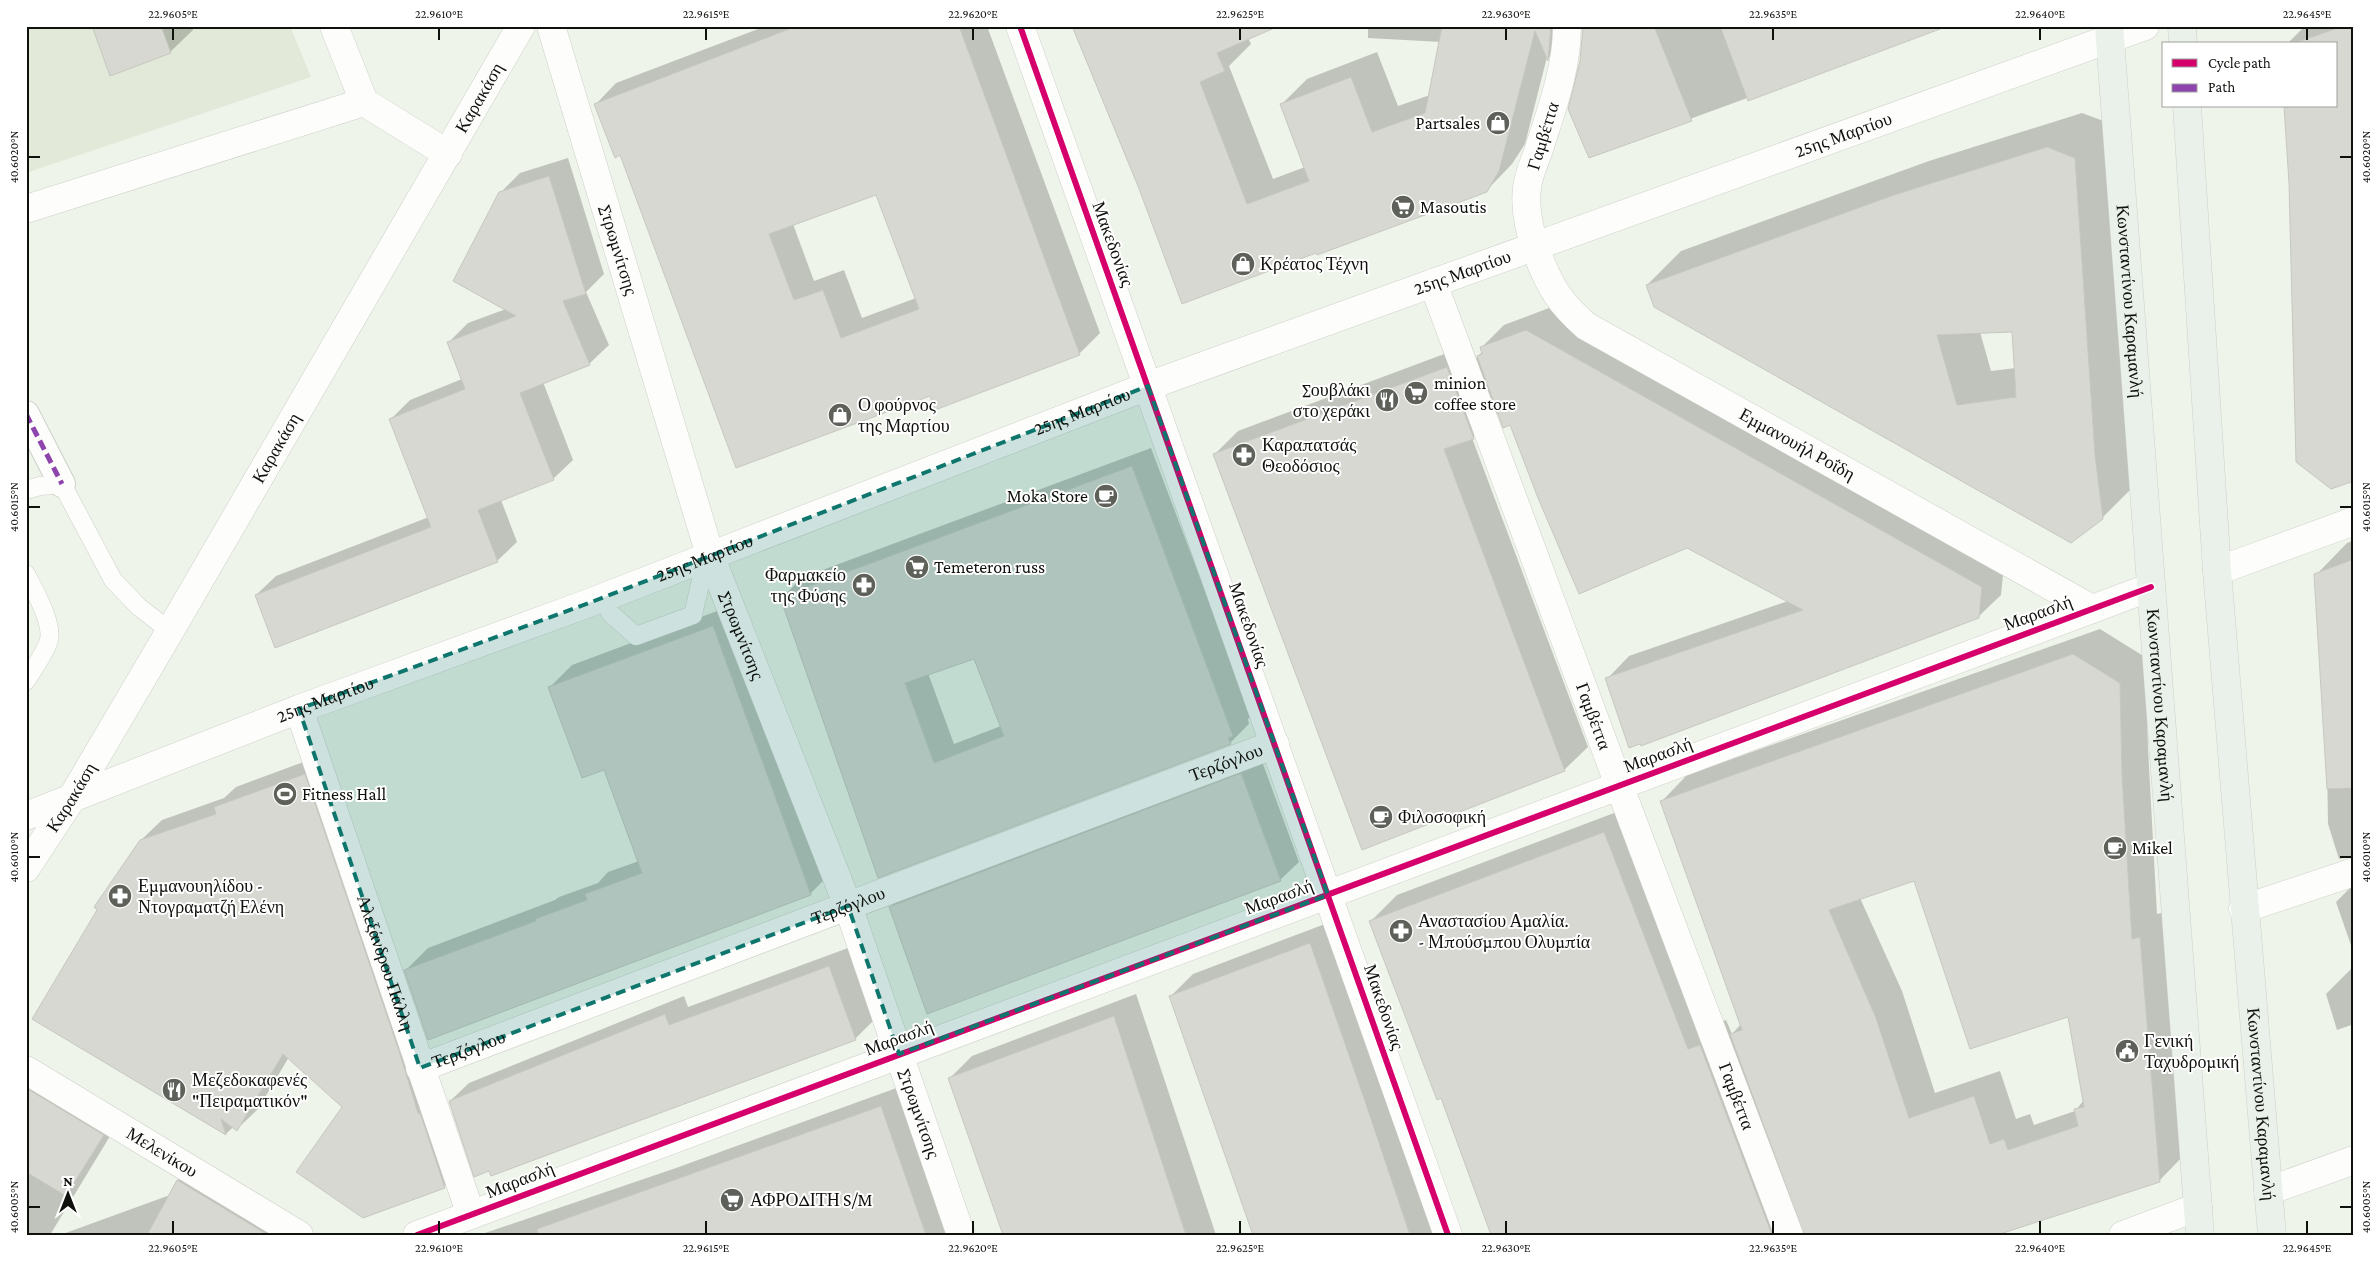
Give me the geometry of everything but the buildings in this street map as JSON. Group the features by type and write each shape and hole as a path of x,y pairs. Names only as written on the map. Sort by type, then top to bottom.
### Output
{"main road":[{"path":"2182,26 2183,42"},
{"name":"Κωνσταντίνου Καραμανλή","path":"2109,32 2200,1235"},
{"name":"Κωνσταντίνου Καραμανλή","path":"2187,108 2217,571 2243,909 2272,1235"}],"street":[{"path":"334,26 364,102 448,154"},
{"name":"Καρακάση","path":"26,868 70,801 170,631 521,26"},
{"name":"Στρωμνίτσης","path":"551,26 706,567 848,906 961,1235"},
{"name":"Μακεδονίας","path":"1020,26 1448,1235"},
{"name":"Γαμβέττα","path":"1535,246 1529,226 1527,188 1559,83 1565,58 1567,26"},
{"name":"25ης Μαρτίου","path":"26,816 70,801 299,709 580,606 706,567 1148,386 1535,246 2109,32 2145,26"},
{"path":"26,208 364,102"},
{"name":"Εμμανουήλ Ροΐδη","path":"1535,246 1551,288 1567,310 1586,326 2092,609"},
{"name":"Γαμβέττα","path":"1433,283 1619,786 1789,1235"},
{"path":"26,414 62,484"},
{"path":"2217,571 2354,521"},
{"name":"Μαρασλή","path":"417,1235 2151,587"},
{"name":"Αλεξάνδρου Πάλλη","path":"299,709 471,1214"},
{"name":"Τερζόγλου","path":"420,1068 1275,744"},
{"path":"2243,909 2354,872"},
{"name":"Μελενίκου","path":"26,1070 299,1235"},
{"path":"2268,1192 2354,1160"},
{"path":"2123,1235 2198,1207"}],"lane":[{"path":"26,490 40,486 62,484 113,580 139,607 170,631"},
{"path":"610,613 636,636 693,615 706,567"},
{"path":"26,574 47,621 50,633 48,642 26,681"}],"highlighted area":[{"path":"1148,386 1328,895 899,1054 848,906 420,1068 299,709 589,603"}],"shaded area":[{"path":"26,26 290,26 311,77 26,173"}],"marked path":[{"path":"26,414 62,484"}],"cycle path":[{"path":"1020,26 1448,1235"},
{"path":"417,1235 2151,587"}],"place":[{"name":"Partsales","path":"1498,123"},
{"name":"Masoutis","path":"1403,207"},
{"name":"Κρέατος Τέχνη","path":"1243,264"},
{"name":"minion coffee store","path":"1416,393"},
{"name":"Σουβλάκι στο χεράκι","path":"1387,400"},
{"name":"Ο φούρνος της Μαρτίου","path":"840,415"},
{"name":"Καραπατσάς Θεοδόσιος","path":"1244,455"},
{"name":"Moka Store","path":"1106,496"},
{"name":"Temeteron russ","path":"917,567"},
{"name":"Φαρμακείο της Φύσης","path":"864,585"},
{"name":"Fitness Hall","path":"285,794"},
{"name":"Φιλοσοφική","path":"1381,817"},
{"name":"Mikel","path":"2115,848"},
{"name":"Εμμανουηλίδου - Ντογραματζή Ελένη","path":"120,896"},
{"name":"Αναστασίου Αμαλία. - Μπούσμπου Ολυμπία","path":"1401,931"},
{"name":"Γενική Ταχυδρομική","path":"2127,1051"},
{"name":"Μεζεδοκαφενές \"Πειραματικόν\"","path":"174,1090"},
{"name":"ΑΦΡΟΔΙΤΗ S/M","path":"732,1200"}]}
